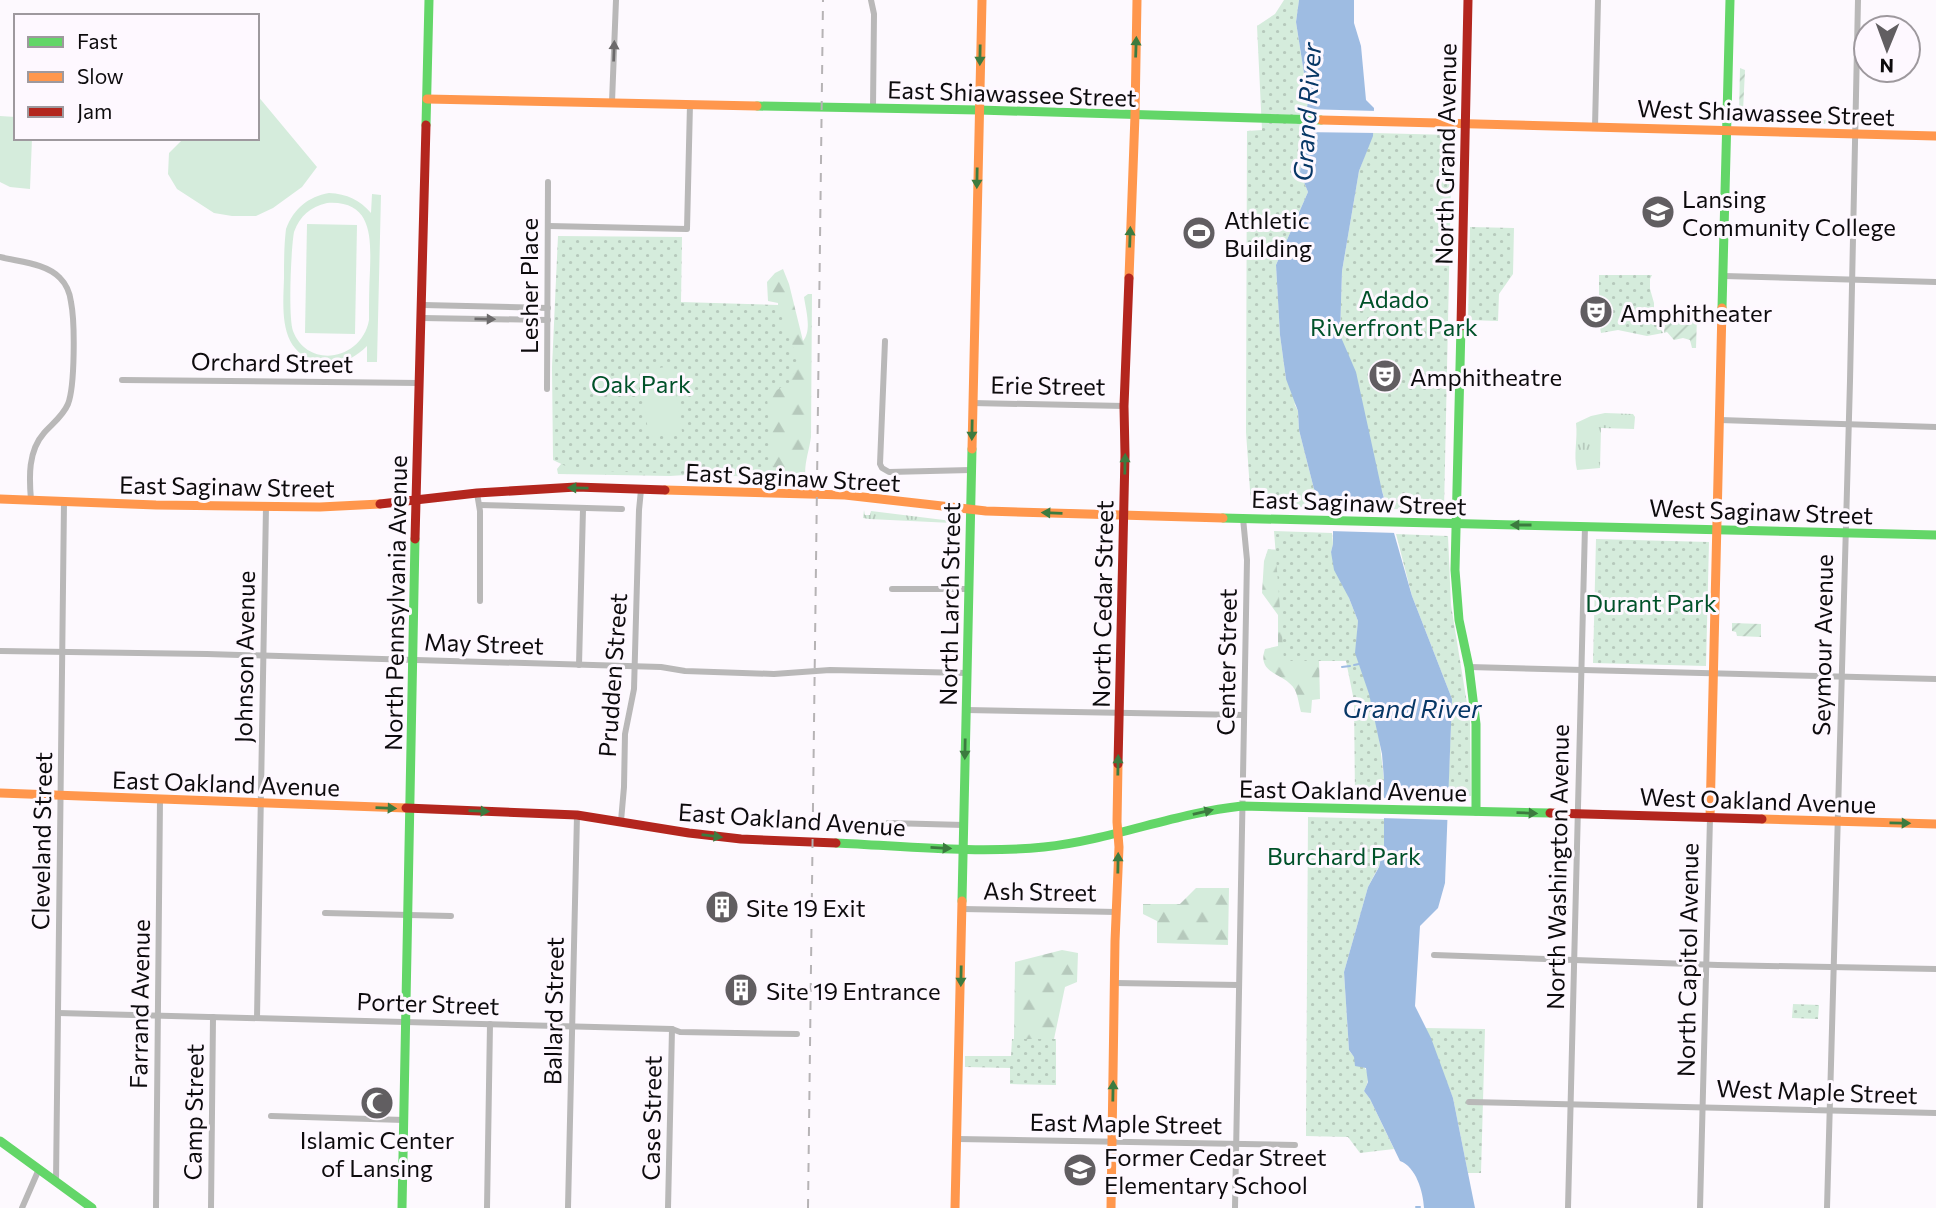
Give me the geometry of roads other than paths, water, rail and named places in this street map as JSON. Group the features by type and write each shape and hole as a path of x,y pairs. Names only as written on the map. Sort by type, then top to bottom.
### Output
{"main road":[{"name":"North Pennsylvania Avenue","path":"402,1208 429,0"},
{"name":"North Larch Street","path":"955,1208 982,0"},
{"name":"North Cedar Street","path":"1111,1208 1124,406 1137,0"},
{"name":"North Grand Avenue","path":"1468,0 1455,570 1476,724 1476,811"},
{"name":"North Capitol Avenue","path":"1710,818 1730,0"},
{"name":"East Shiawassee Street","path":"427,99 873,107 1595,127"},
{"name":"West Shiawassee Street","path":"1595,127 1936,136"},
{"name":"East Saginaw Street","path":"0,499 266,507 365,506 576,487 845,495 970,509 1123,515 1585,526"},
{"name":"West Saginaw Street","path":"1585,526 1936,535"},
{"name":"East Oakland Avenue","path":"0,793 577,815 741,839 994,850 1044,847 1117,833 1214,809 1242,806 1578,815"},
{"name":"West Oakland Avenue","path":"1578,815 1936,824"},
{"path":"0,1141 92,1208"}],"street":[{"path":"612,102 616,0"},
{"path":"872,0 873,107"},
{"path":"1595,127 1598,0"},
{"name":"Seymour Avenue","path":"1827,1208 1858,0"},
{"path":"549,226 687,229 690,104"},
{"name":"Lesher Place","path":"547,389 548,182"},
{"path":"0,257 49,270 61,279 71,303 74,328 71,391 68,405 42,435 33,450 31,500"},
{"path":"1724,276 1936,282"},
{"path":"422,305 548,308"},
{"path":"422,318 548,320"},
{"path":"885,341 882,468 889,472 971,470"},
{"name":"Orchard Street","path":"122,380 420,383"},
{"name":"Erie Street","path":"972,403 1124,406"},
{"path":"1720,420 1936,427"},
{"name":"Prudden Street","path":"621,821 625,734 635,690 641,490"},
{"path":"477,494 480,505 480,601"},
{"name":"Cleveland Street","path":"56,1182 64,502"},
{"path":"480,505 622,509"},
{"name":"Johnson Avenue","path":"257,1018 266,507"},
{"path":"579,665 583,509"},
{"name":"Center Street","path":"1239,985 1247,560 1243,518"},
{"name":"North Washington Avenue","path":"1568,1208 1585,526"},
{"path":"892,589 968,589"},
{"name":"May Street","path":"0,650 635,666 719,673 774,674 830,670 967,673"},
{"path":"1469,667 1936,679"},
{"path":"966,710 1244,715"},
{"name":"Farrand Avenue","path":"156,1208 160,799"},
{"name":"Ballard Street","path":"568,1208 577,815"},
{"name":"North Capitol Avenue","path":"1700,1208 1710,818"},
{"path":"888,823 964,825"},
{"name":"Ash Street","path":"962,909 1117,912"},
{"path":"324,913 451,916"},
{"path":"1434,955 1936,969"},
{"path":"1115,983 1239,985 1235,1208"},
{"name":"Porter Street","path":"58,1013 797,1034"},
{"name":"Camp Street","path":"211,1208 213,1017"},
{"path":"487,1208 491,1024"},
{"name":"Case Street","path":"668,1208 672,1029"},
{"path":"1469,1102 1571,1104"},
{"name":"West Maple Street","path":"1571,1104 1936,1113"},
{"path":"271,1116 404,1120"},
{"name":"East Maple Street","path":"957,1139 1295,1145"},
{"path":"22,1208 39,1169"}],"water":[{"name":"Grand River","path":"1299,0 1354,0 1354,23 1361,46 1366,100 1374,108 1373,136 1359,171 1342,271 1340,335 1356,372 1382,491 1412,596 1452,699 1445,883 1438,908 1420,926 1415,1006 1431,1038 1453,1098 1475,1208 1424,1208 1418,1180 1410,1168 1400,1161 1364,1091 1368,1082 1366,1068 1355,1066 1354,1057 1349,1050 1344,972 1368,887 1379,867 1384,845 1384,779 1382,754 1369,694 1355,653 1358,621 1334,570 1331,552 1333,525 1327,502 1314,489 1299,430 1298,411 1286,379 1280,335 1276,265 1308,192 1300,172 1308,99 1296,22"}],"waterway":[{"path":"1354,665 1359,664"},
{"path":"1342,667 1350,666"}],"railway":[{"path":"808,1208 823,0"}],"place":[{"name":"Lansing Community College","path":"1658,212"},
{"name":"Athletic Building","path":"1199,233"},
{"name":"Amphitheater","path":"1596,312"},
{"name":"Amphitheatre","path":"1385,376"},
{"name":"Site 19 Exit","path":"722,907"},
{"name":"Site 19 Entrance","path":"741,990"},
{"name":"Islamic Center of Lansing","path":"377,1103"},
{"name":"Former Cedar Street Elementary School","path":"1080,1170"}],"park label":[{"name":"Adado Riverfront Park","path":"1394,312"},
{"name":"Oak Park","path":"641,383"},
{"name":"Durant Park","path":"1651,602"},
{"name":"Burchard Park","path":"1344,855"}]}
